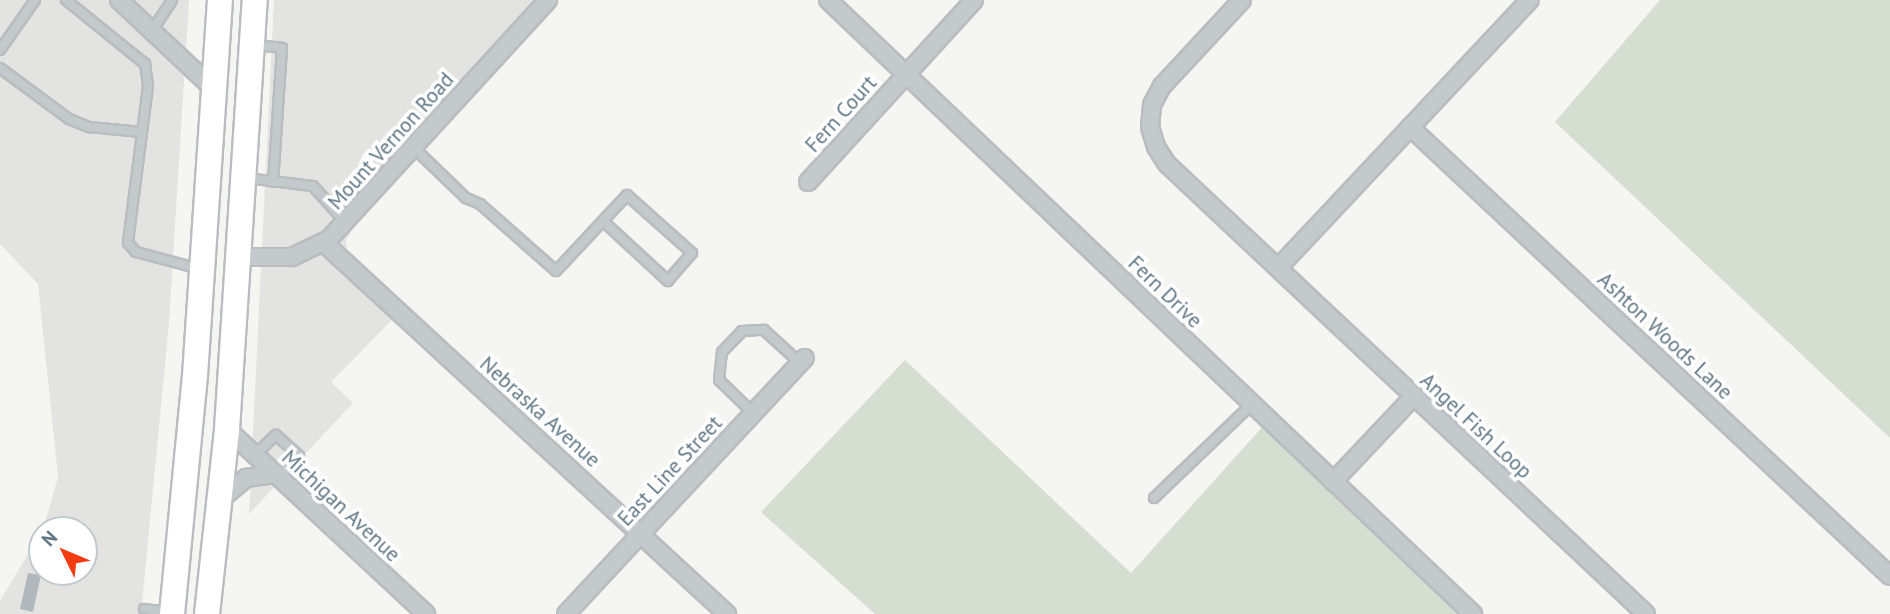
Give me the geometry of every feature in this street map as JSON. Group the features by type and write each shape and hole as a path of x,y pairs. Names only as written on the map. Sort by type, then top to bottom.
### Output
{"main road":[{"path":"172,613 195,376 220,0"},
{"path":"232,0 234,21 252,44"},
{"path":"207,614 227,429 255,0"},
{"path":"215,90 229,105 232,119 226,222 239,253"},
{"path":"195,376 207,405 227,429"}],"street":[{"path":"119,0 215,90"},
{"name":"Mount Vernon Road","path":"239,253 292,257 324,243 346,223 548,0"},
{"name":"Fern Drive","path":"828,0 1473,614"},
{"name":"Fern Court","path":"808,182 974,0"},
{"name":"Angel Fish Loop","path":"1242,0 1162,86 1152,106 1150,127 1167,164 1646,614"},
{"path":"1278,268 1530,0"},
{"name":"Ashton Woods Lane","path":"1410,127 1890,576"},
{"name":"Nebraska Avenue","path":"324,243 727,614"},
{"name":"East Line Street","path":"566,614 803,360"},
{"path":"1333,482 1414,396"},
{"name":"Michigan Avenue","path":"227,429 426,614"},
{"path":"221,499 246,478 278,476"}],"lane":[{"path":"0,50 35,0"},
{"path":"66,0 145,64 148,86 128,243 136,252 203,269"},
{"path":"76,8 83,0"},
{"path":"152,30 168,2"},
{"path":"252,44 282,48 273,182"},
{"path":"0,68 69,119 89,127 142,132"},
{"path":"414,147 466,198 480,204 556,271 627,195 692,253 668,281 603,221"},
{"path":"244,178 313,186 346,223"},
{"path":"753,413 719,380 722,352 742,331 764,330 803,360"},
{"path":"1154,498 1251,405"},
{"path":"255,455 276,435 284,442 299,456 278,476"},
{"path":"144,608 172,613"}],"shaded area":[{"path":"0,0 189,0 169,323 141,614 0,614 0,601 28,554 28,586 98,586 98,516 47,516 58,477 38,284 0,244"},
{"path":"274,0 555,0 361,215 346,240 348,260 399,313 331,382 353,403 249,514"},
{"path":"1660,0 1890,0 1890,438 1555,122"},
{"path":"905,360 1131,573 1265,424 1471,614 875,614 761,512"}],"building":[{"path":"28,573 28,586 39,586 33,612 20,609"}]}
